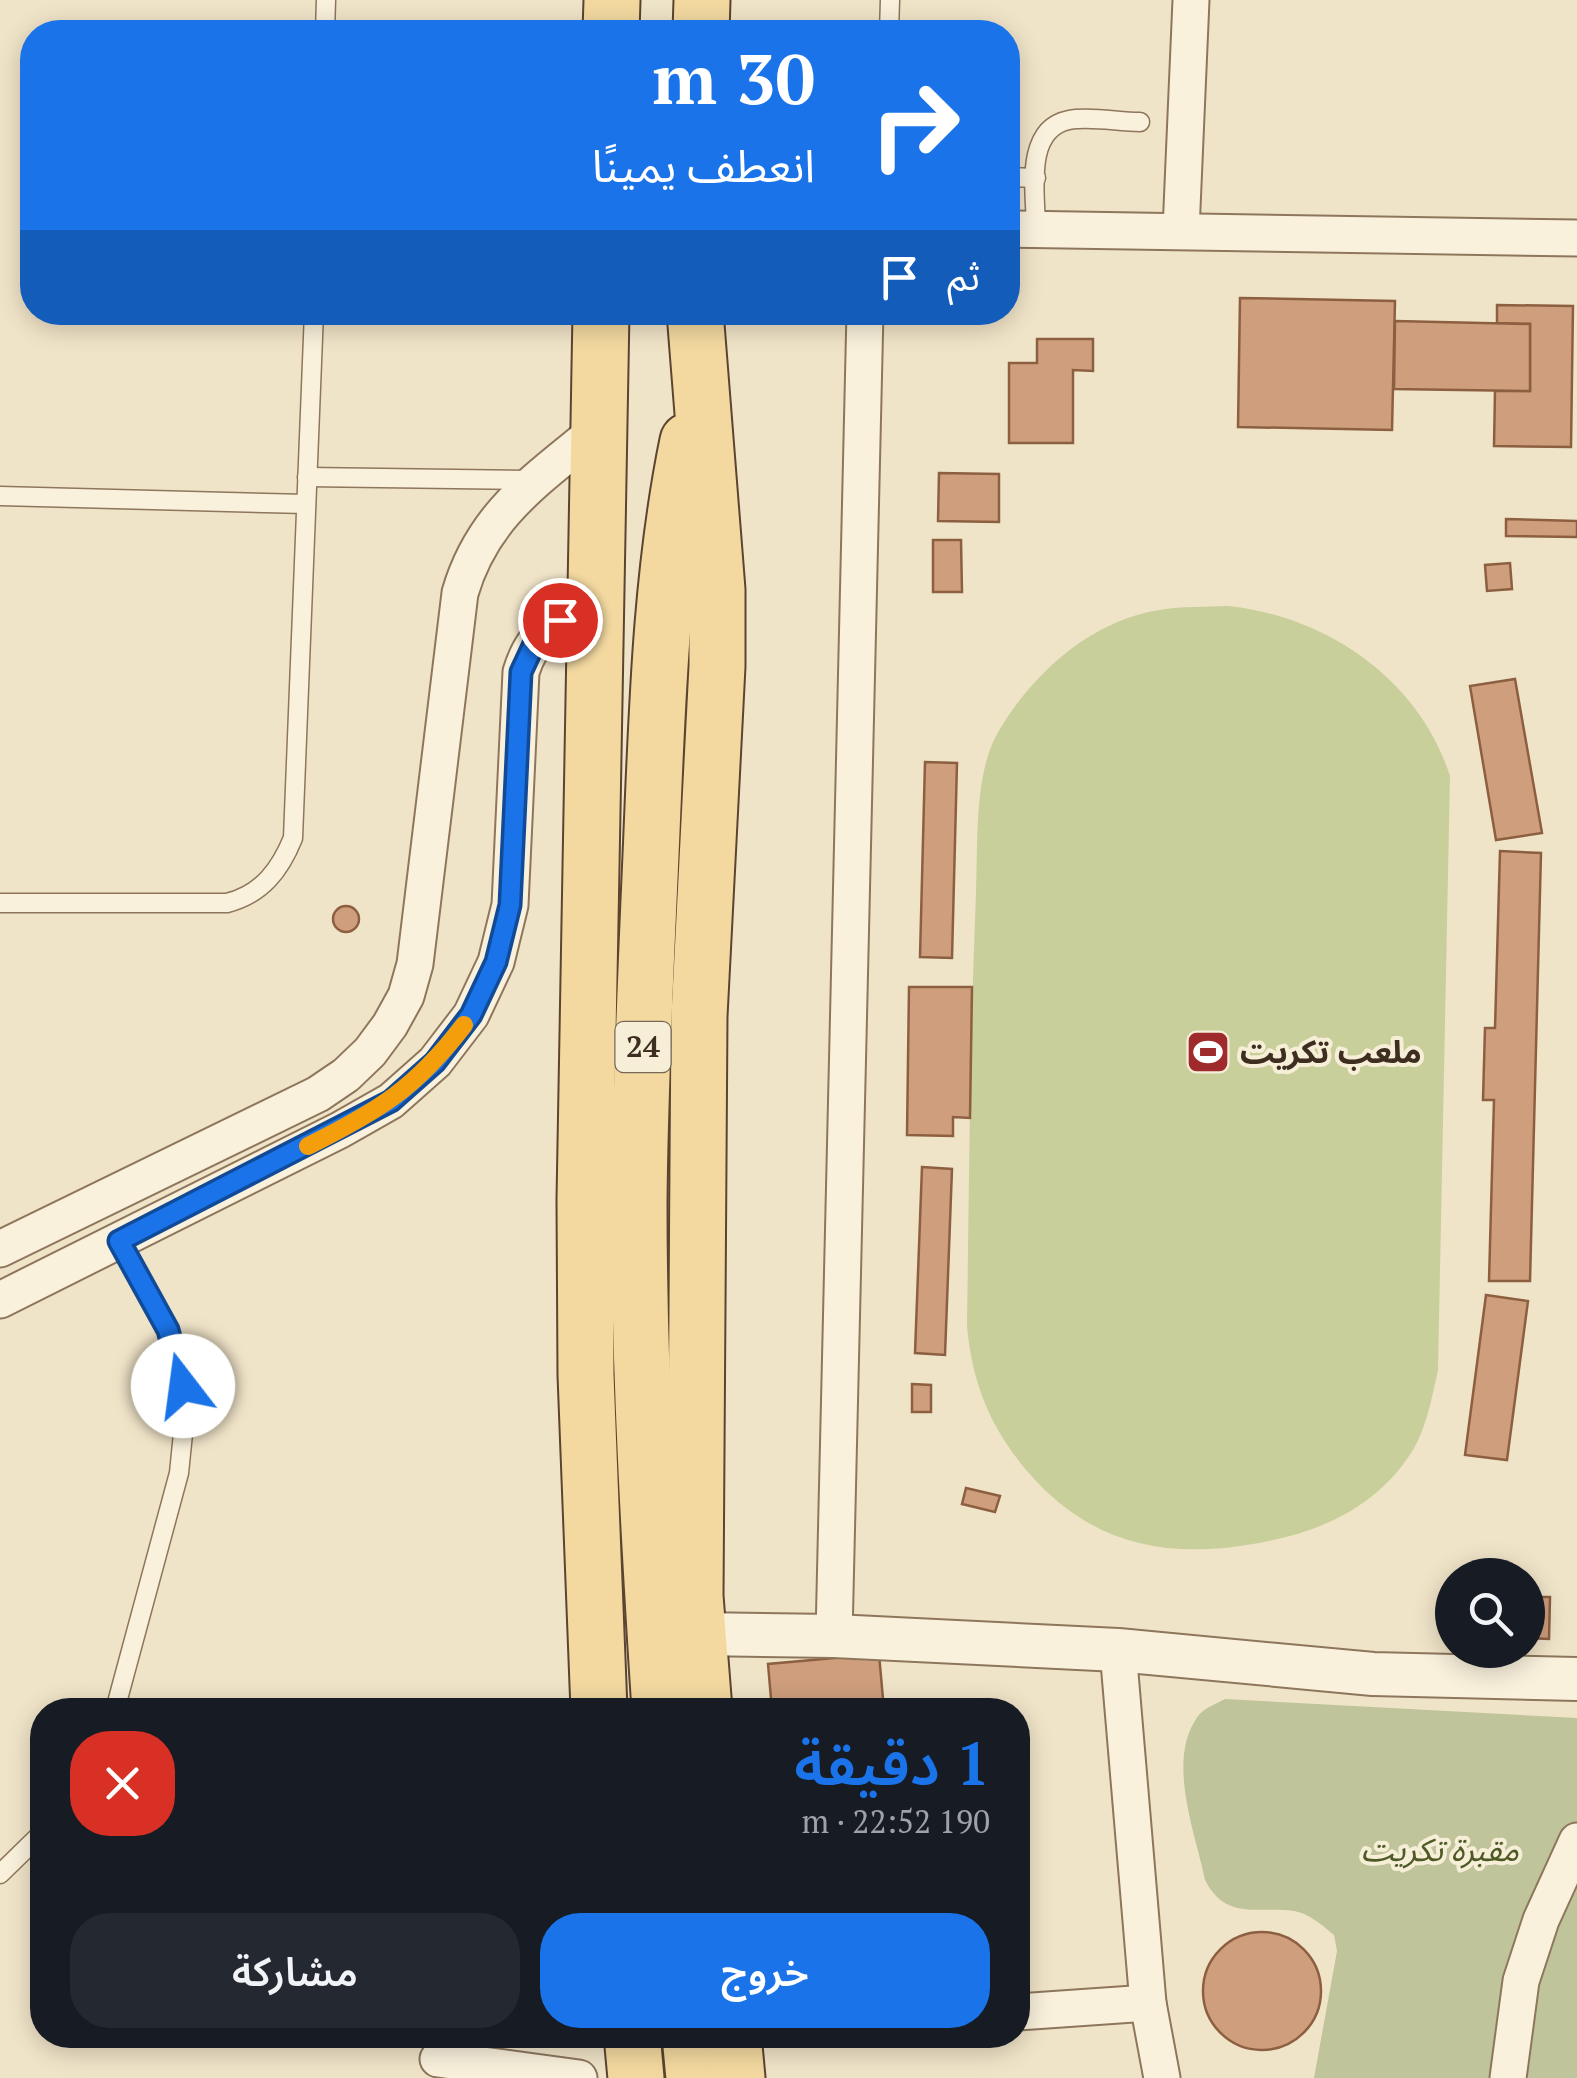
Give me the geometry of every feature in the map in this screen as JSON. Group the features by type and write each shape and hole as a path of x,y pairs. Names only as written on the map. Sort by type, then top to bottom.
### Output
{"main road":[{"path":"599,1698 585,1220 600,325"},
{"path":"695,325 713,515 717,666 698,1016 695,1596 703,1698"},
{"name":"24","path":"659,1698 642,1376 643,1031 663,617 676,508 699,386"},
{"path":"633,2048 636,2078"},
{"path":"691,2048 694,2078"},
{"path":"734,2048 737,2078"}],"street":[{"path":"1181,231 1191,0"},
{"path":"1022,229 1577,238"},
{"path":"834,1636 864,325"},
{"path":"0,1249 318,1094 370,1052 390,1025 406,996 416,964 460,593 486,532 515,498 596,430"},
{"path":"0,1300 391,1101 435,1062 471,1015 496,962 510,905 521,672 526,656 546,629 560,620 594,612"},
{"path":"698,1634 834,1636 1118,1650 1373,1674 1577,1679"},
{"path":"1118,1650 1148,2003 1162,2078"},
{"path":"1508,2078 1522,1980 1541,1920 1577,1841"},
{"path":"1030,2011 1148,2003"},
{"path":"438,2059 579,2078"}],"lane":[{"path":"1022,229 1036,178 1038,148 1056,125 1071,120 1140,122"},
{"path":"1020,177 1036,178"},
{"path":"0,903 228,903 242,899 276,874 293,838 314,325"},
{"path":"308,477 537,480"},
{"path":"0,496 306,504"},
{"path":"118,1698 179,1473 185,1414 180,1372 168,1330 119,1241"},
{"path":"0,1874 30,1845"}],"green space":[{"name":"ملعب تكريت","path":"1228,606 1300,623 1364,658 1416,710 1436,741 1450,776 1438,1370 1413,1450 1385,1485 1351,1511 1312,1529 1269,1541 1233,1547 1167,1548 1107,1532 1052,1497 1003,1438 973,1367 967,1326 979,812 984,771 996,736 1026,692 1064,654 1109,626 1134,616 1168,609"},
{"name":"مقبرة تكريت","path":"1225,1699 1577,1718 1577,2078 1314,2078 1337,1951 1334,1935 1300,1912 1233,1907 1213,1893 1205,1880 1190,1818 1184,1774 1189,1734 1201,1713"}],"building":[{"path":"1240,298 1395,301 1392,430 1238,427"},
{"path":"1497,305 1573,306 1571,447 1494,446 1495,391 1530,391 1530,324 1497,323"},
{"path":"1395,321 1530,324 1530,391 1394,389"},
{"path":"1037,339 1093,339 1093,371 1073,370 1073,443 1009,443 1009,363 1037,363"},
{"path":"939,473 999,474 999,522 938,521"},
{"path":"1506,519 1577,521 1577,537 1506,536"},
{"path":"933,540 961,540 962,592 933,592"},
{"path":"1510,563 1512,589 1487,591 1485,565"},
{"path":"1515,679 1542,833 1496,840 1470,686"},
{"path":"925,762 957,763 952,958 920,957"},
{"path":"1500,851 1541,853 1530,1281 1489,1281 1494,1100 1483,1100 1485,1028 1495,1028"},
{"path":"346,906 355,910 359,919 355,928 346,932 337,928 333,919 337,910"},
{"path":"909,987 972,987 970,1118 953,1117 953,1136 907,1135"},
{"path":"922,1167 952,1169 945,1355 915,1353"},
{"path":"1486,1295 1528,1301 1507,1460 1465,1455"},
{"path":"912,1384 931,1385 931,1412 912,1412"},
{"path":"966,1488 1000,1496 995,1512 962,1504"},
{"path":"1545,1597 1550,1597 1549,1639 1545,1639"},
{"path":"879,1654 883,1698 771,1698 768,1664"},
{"path":"1262,1932 1295,1942 1311,1958 1321,1991 1311,2024 1295,2040 1262,2050 1229,2040 1213,2024 1203,1991 1213,1958 1229,1942"}],"slow traffic":[{"path":"308,1146 391,1101 435,1062 464,1025"}],"place":[{"name":"ملعب تكريت","path":"1208,1052"}],"route":[{"path":"183,1386 168,1330 119,1241 391,1101 435,1062 471,1015 496,962 510,905 521,672 535,642 560,620"}]}
